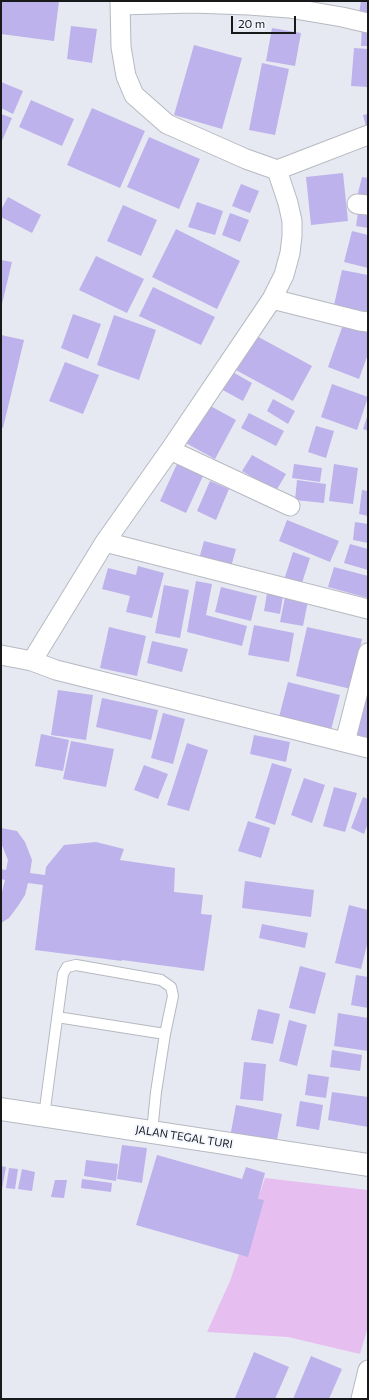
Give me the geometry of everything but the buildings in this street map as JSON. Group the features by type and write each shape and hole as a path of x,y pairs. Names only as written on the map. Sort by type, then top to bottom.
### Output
{"main road":[{"name":"JALAN TEGAL TURI","path":"1,1109 368,1165"}],"street":[{"path":"368,23 289,8 192,3 120,3 121,47 126,76 134,95 167,124 277,170 368,135"},
{"path":"32,661 105,542 170,450 272,299 284,275 290,253 292,221 288,203 277,170"},
{"path":"272,299 368,322"},
{"path":"170,450 290,506"},
{"path":"105,542 368,609"},
{"path":"345,742 368,653"},
{"path":"1,655 32,661 56,670 368,748"},
{"path":"362,1399 368,1370"}],"lane":[{"path":"44,1116 63,974 67,967 76,965 161,980 171,987 173,996 165,1034 156,1092 152,1132"},
{"path":"57,1017 165,1034"}],"shaded area":[{"path":"265,1178 368,1190 368,1327 360,1354 288,1337 207,1332 230,1281"}]}
